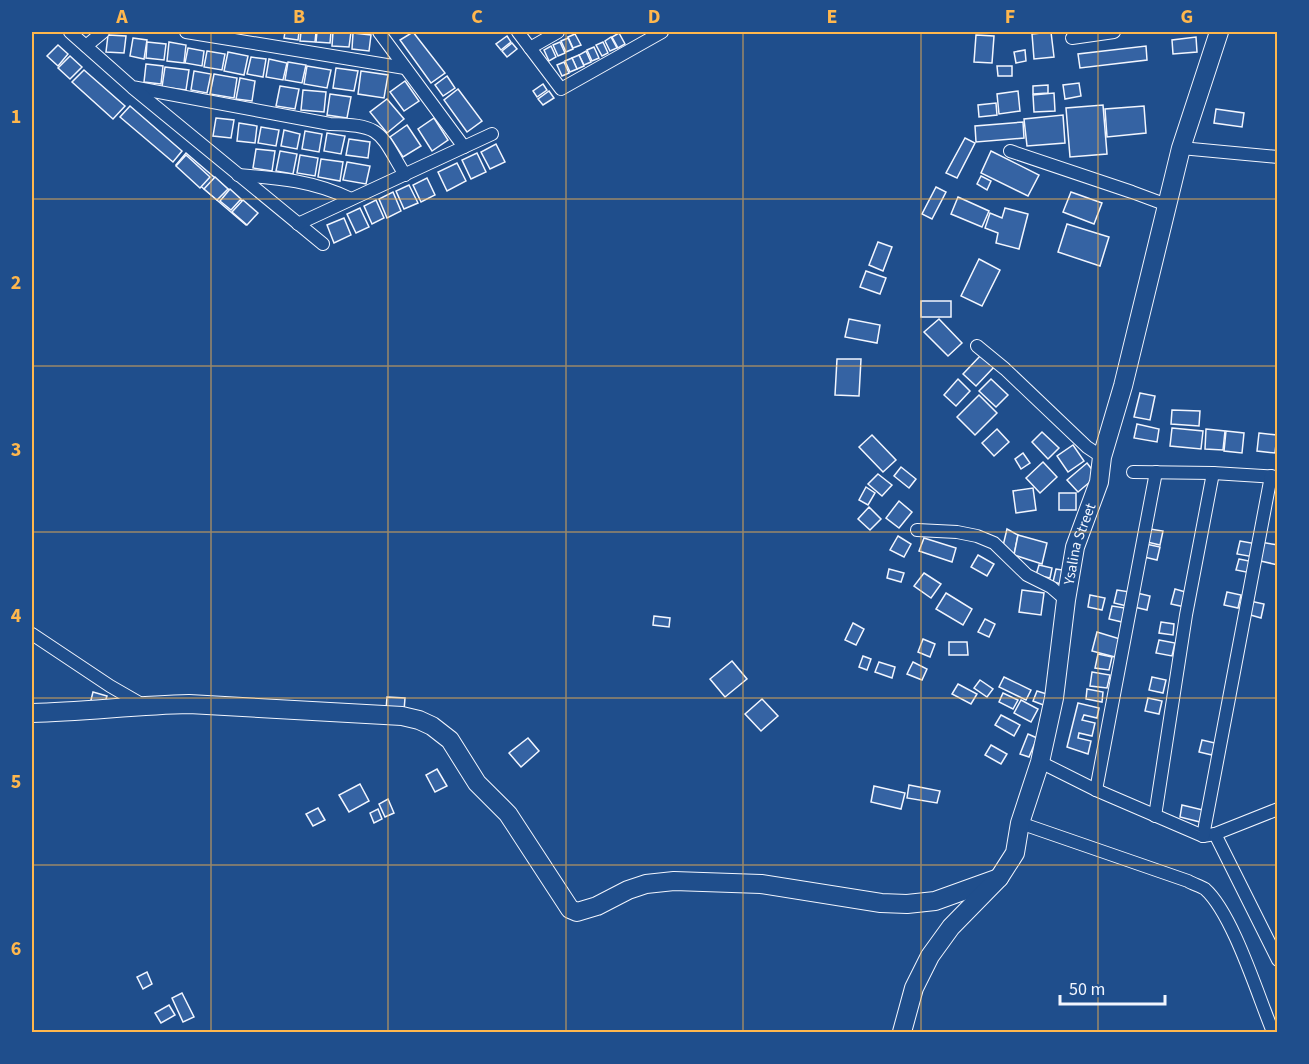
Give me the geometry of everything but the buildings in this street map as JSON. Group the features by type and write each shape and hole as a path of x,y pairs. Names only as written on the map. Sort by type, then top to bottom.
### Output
{"street":[{"path":"70,32 132,87 323,244"},
{"path":"86,46 104,32"},
{"path":"186,32 405,68"},
{"path":"379,32 464,147"},
{"path":"518,32 561,89 662,32"},
{"path":"530,48 558,32"},
{"path":"1072,38 1114,32"},
{"name":"Ysalina Street","path":"902,1032 914,988 930,956 951,927 999,878 1015,853 1020,823 1040,762 1054,698 1075,547 1099,482 1102,458 1123,386 1181,148 1220,32"},
{"path":"132,87 330,124 356,124 372,128 380,134 405,175"},
{"path":"298,224 492,134"},
{"path":"1181,148 1278,157"},
{"path":"1010,152 1132,192 1167,206"},
{"path":"238,175 283,178 328,188 351,200"},
{"path":"977,346 1005,369 1087,447 1102,458"},
{"path":"1133,472 1274,476 1209,835 1278,960"},
{"path":"1096,790 1156,472"},
{"path":"1155,816 1186,615 1213,473"},
{"path":"917,530 957,532 977,536 994,543 1027,575 1050,587 1066,600"},
{"path":"32,634 144,706"},
{"path":"32,713 189,704 402,716 419,720 432,726 450,740 477,783 508,814 553,886 570,909 577,912 597,906 628,890 646,884 674,881 761,884 881,903 907,904 935,902 999,878"},
{"path":"1040,762 1155,816 1209,835 1278,809"},
{"path":"1020,823 1188,881 1204,889 1233,931 1272,1032"}]}
